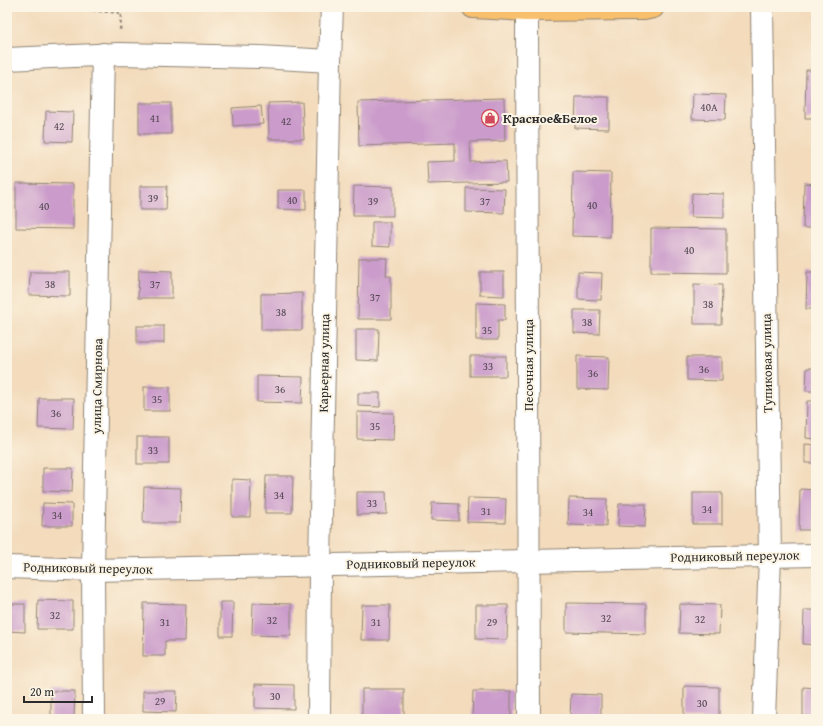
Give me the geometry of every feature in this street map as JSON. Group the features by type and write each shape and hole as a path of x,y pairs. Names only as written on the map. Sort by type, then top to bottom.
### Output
{"main road":[{"path":"473,7 527,10 644,9 653,7"}],"street":[{"name":"Карьерная улица","path":"319,719 320,565 332,7"},
{"name":"Тупиковая улица","path":"762,7 770,556 764,719"},
{"name":"Песочная улица","path":"527,10 529,719"},
{"path":"7,59 111,54 260,57 330,61"},
{"name":"улица Смирнова","path":"94,719 93,570 111,54"},
{"name":"Родниковый переулок","path":"7,566 93,570 816,555"}],"path":[{"path":"57,7 121,13 111,54"}],"building":[{"path":"806,70 816,70 816,118 805,118"},
{"path":"693,94 726,95 725,120 692,119"},
{"path":"576,97 609,97 609,129 575,128"},
{"path":"504,98 505,141 470,142 471,162 506,161 507,182 428,184 427,162 455,161 455,143 359,146 358,102"},
{"path":"302,102 304,139 269,139 268,103"},
{"path":"139,103 171,103 171,134 139,134"},
{"path":"261,106 263,124 233,126 232,108"},
{"path":"46,111 73,112 72,142 45,141"},
{"path":"573,172 611,173 610,237 572,236"},
{"path":"16,183 73,184 73,229 16,228"},
{"path":"804,183 816,184 816,228 803,228"},
{"path":"140,186 167,186 166,210 140,210"},
{"path":"354,186 393,187 393,216 353,216"},
{"path":"466,188 505,189 504,213 466,212"},
{"path":"278,190 306,190 306,210 278,209"},
{"path":"692,193 724,194 724,218 691,217"},
{"path":"372,222 390,222 390,247 372,246"},
{"path":"651,228 726,229 726,273 651,272"},
{"path":"359,258 387,258 386,276 391,276 391,319 358,319"},
{"path":"139,270 172,271 172,298 138,298"},
{"path":"30,272 70,272 70,296 29,295"},
{"path":"480,272 504,272 504,296 480,295"},
{"path":"578,272 602,273 601,300 578,299"},
{"path":"807,272 816,272 816,309 806,309"},
{"path":"694,284 722,285 721,324 694,324"},
{"path":"302,293 302,330 261,330 261,294"},
{"path":"476,303 505,304 505,320 498,320 498,340 476,340"},
{"path":"574,310 600,310 599,334 574,333"},
{"path":"137,326 164,326 164,343 137,343"},
{"path":"356,329 379,329 378,361 356,360"},
{"path":"470,356 506,356 506,376 470,376"},
{"path":"577,356 609,357 608,390 577,389"},
{"path":"687,357 722,357 722,381 687,380"},
{"path":"807,368 816,368 816,391 806,391"},
{"path":"257,376 303,377 302,403 257,402"},
{"path":"144,387 170,387 170,411 144,411"},
{"path":"358,393 380,393 380,407 358,406"},
{"path":"39,398 74,398 73,429 38,428"},
{"path":"807,401 816,401 816,439 806,438"},
{"path":"357,412 394,413 393,440 357,439"},
{"path":"137,437 169,437 169,464 137,464"},
{"path":"805,444 816,445 816,463 805,463"},
{"path":"43,468 73,468 72,492 43,491"},
{"path":"266,476 293,476 292,513 265,513"},
{"path":"232,479 251,480 250,517 232,517"},
{"path":"144,487 181,488 180,523 143,523"},
{"path":"800,489 816,490 816,530 799,530"},
{"path":"357,492 386,492 387,514 357,515"},
{"path":"693,493 722,493 722,524 693,524"},
{"path":"468,498 506,499 505,523 467,522"},
{"path":"569,498 607,499 606,526 568,525"},
{"path":"43,503 72,504 72,526 42,526"},
{"path":"432,503 459,504 459,521 431,520"},
{"path":"619,504 646,504 645,527 618,526"},
{"path":"38,600 73,601 73,629 37,629"},
{"path":"220,602 233,602 232,636 220,636"},
{"path":"144,603 186,604 185,641 165,641 165,656 143,656"},
{"path":"253,603 291,604 291,636 252,635"},
{"path":"566,603 646,604 646,634 566,632"},
{"path":"7,604 25,604 25,632 7,631"},
{"path":"680,604 720,605 719,634 679,633"},
{"path":"362,605 390,605 389,640 361,640"},
{"path":"476,605 508,605 507,640 476,639"},
{"path":"804,610 816,610 816,645 803,644"},
{"path":"255,684 294,685 294,709 255,708"},
{"path":"684,686 719,687 719,719 684,719"},
{"path":"803,687 816,688 816,717 803,716"},
{"path":"362,689 404,689 404,719 362,719"},
{"path":"51,691 75,691 74,719 51,719"},
{"path":"143,691 177,691 176,712 143,711"},
{"path":"473,691 511,691 511,719 472,719"},
{"path":"571,694 601,695 601,719 570,719"},
{"path":"265,717 294,717 294,719 265,719"}],"place":[{"name":"Красное&Белое","path":"490,118"}]}
